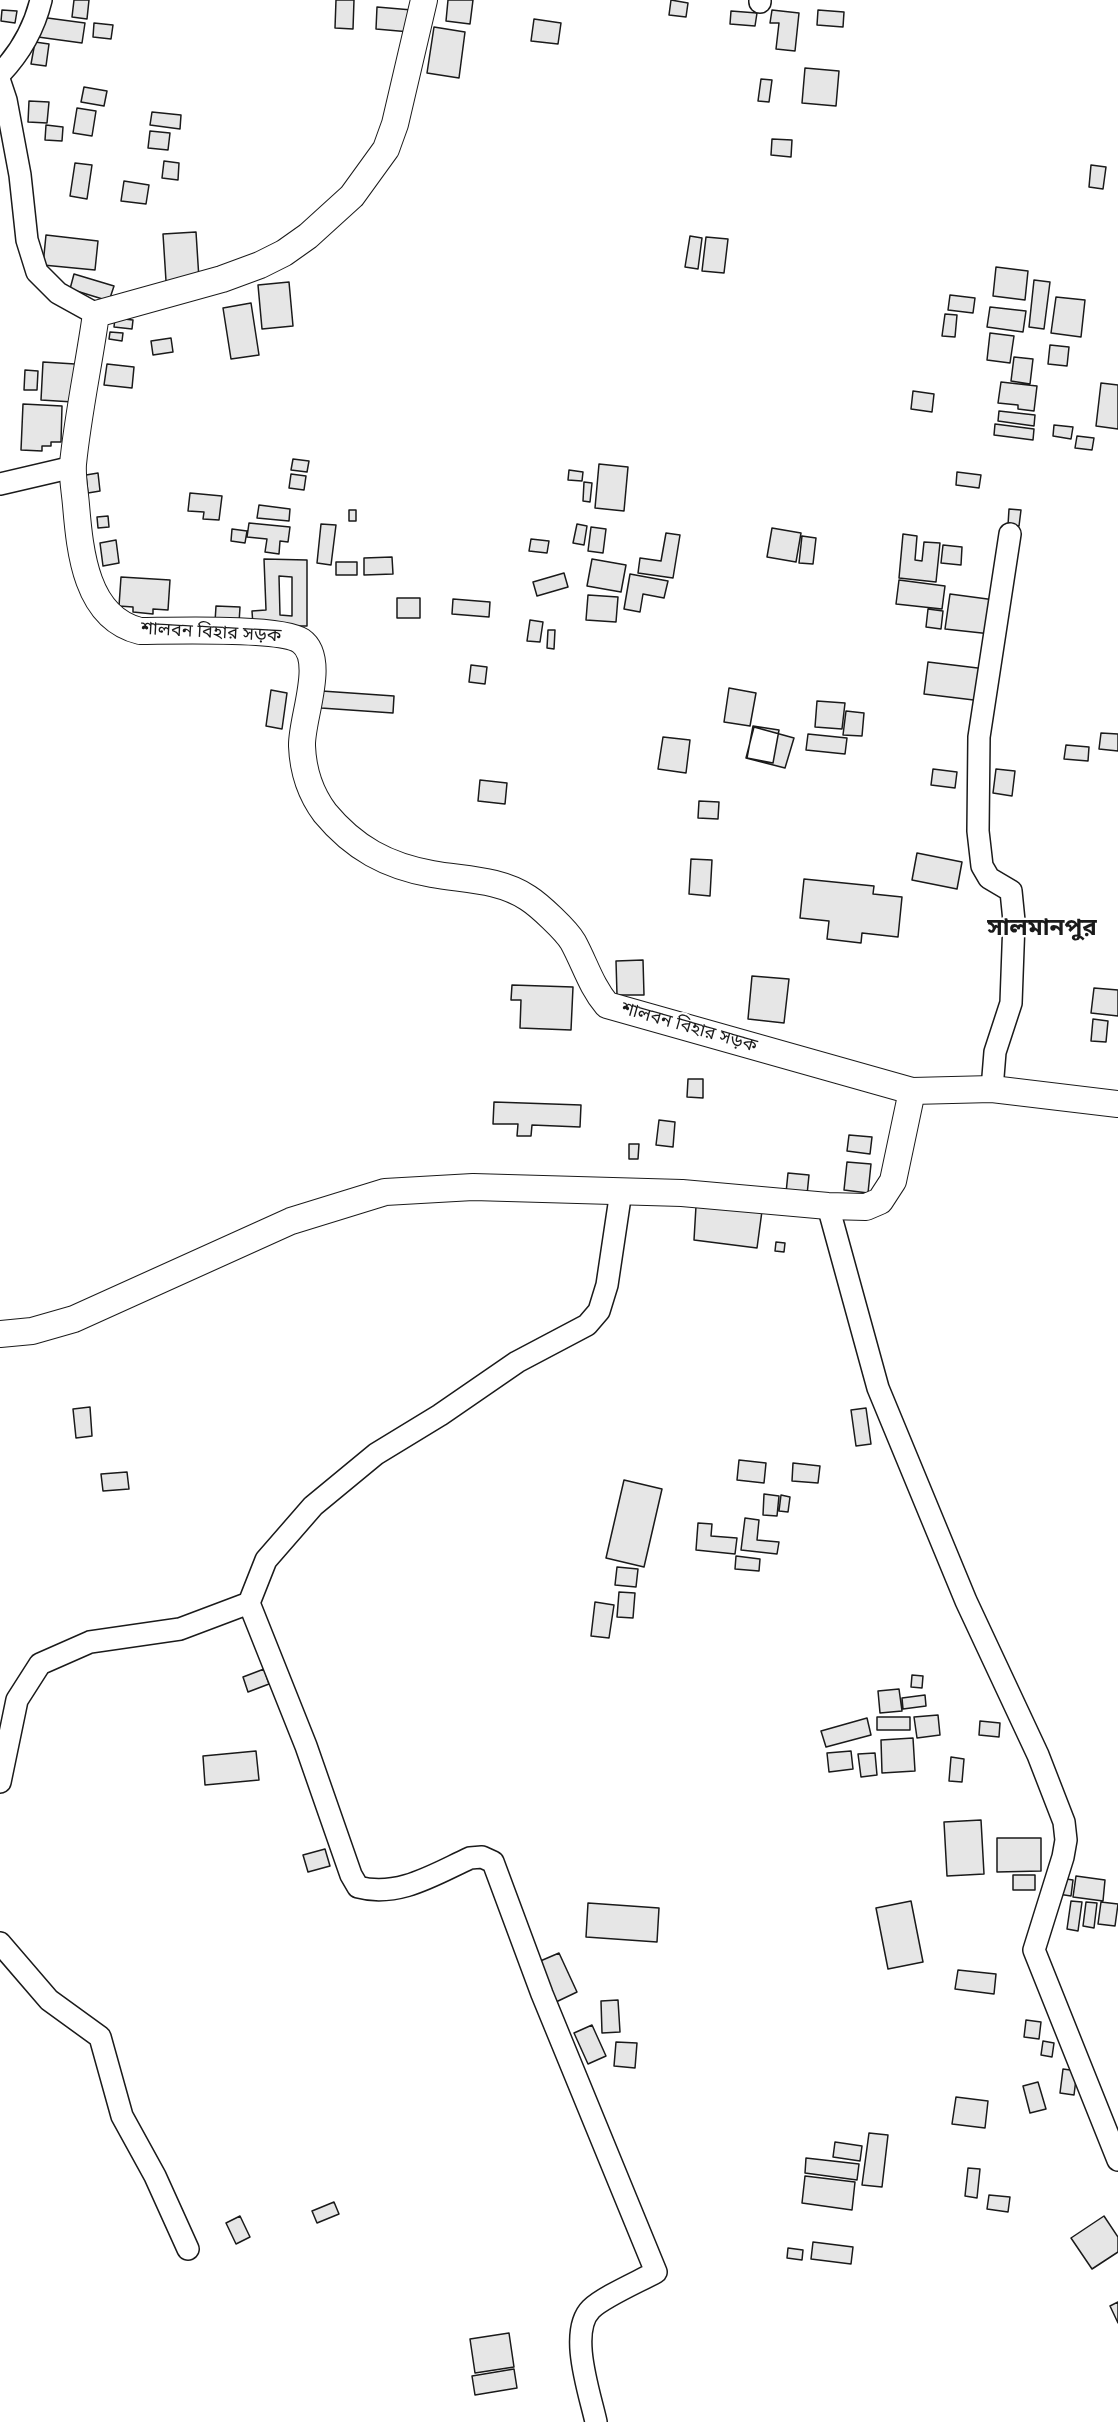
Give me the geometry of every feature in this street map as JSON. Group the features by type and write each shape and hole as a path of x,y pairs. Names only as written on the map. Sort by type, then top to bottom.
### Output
{"main road":[{"path":"96,314 211,282 260,265 284,253 308,236 352,196 386,149 395,124 424,0"},
{"name":"শালবন বিহার সড়ক","path":"96,314 73,467 78,535 89,584 103,607 117,622 126,628 140,631 245,632 294,638 311,651 312,676 302,744 308,785 324,811 350,841 382,861 431,874 486,881 528,898 572,940 595,991 607,1005 912,1091"},
{"path":"0,1335 32,1331 74,1318 291,1221 385,1192 473,1187 621,1191 682,1193 828,1206 866,1207 880,1201 888,1192 899,1161 912,1091 992,1089 1118,1104"}],"street":[{"path":"0,74 18,56 37,16 40,0"},
{"path":"0,82 6,100 20,175 27,240 37,272 58,293 96,314"},
{"path":"0,484 73,467"},
{"path":"992,1089 995,1052 1011,1003 1014,921 1011,891 989,878 982,866 978,831 979,738 1010,534"},
{"path":"596,2422 580,2344 582,2325 591,2309 656,2272 542,1994 493,1862 482,1857 470,1858 393,1890 372,1891 358,1887 351,1875 306,1746 249,1604 266,1560 322,1498 376,1454 440,1415 517,1362 587,1325 599,1311 607,1285 621,1191"},
{"path":"828,1206 878,1388 966,1601 1038,1755 1064,1822 1066,1840 1063,1857 1034,1950 1118,2160"},
{"path":"0,1782 17,1700 40,1664 90,1642 180,1629 249,1604"},
{"path":"0,1943 49,2000 99,2037 122,2116 155,2176 188,2249"}],"building":[{"path":"74,0 89,0 87,19 72,17"},
{"path":"336,0 354,0 353,29 335,28"},
{"path":"448,0 473,0 470,24 446,21"},
{"path":"671,0 688,3 686,17 669,15"},
{"path":"377,7 412,10 410,32 376,29"},
{"path":"2,10 17,11 15,23 1,21"},
{"path":"772,10 799,13 795,51 776,49 779,23 770,23"},
{"path":"818,10 844,12 843,27 817,25"},
{"path":"731,11 757,13 755,26 730,24"},
{"path":"40,17 85,23 82,43 38,37"},
{"path":"534,19 561,23 558,44 531,41"},
{"path":"94,23 113,25 111,39 93,37"},
{"path":"434,27 465,32 459,78 427,73"},
{"path":"35,42 49,44 46,66 31,64"},
{"path":"805,68 839,71 836,106 802,103"},
{"path":"761,79 772,80 769,102 758,101"},
{"path":"84,87 107,91 104,106 81,102"},
{"path":"29,101 49,102 47,123 28,122"},
{"path":"77,108 96,111 92,136 73,133"},
{"path":"152,112 181,115 180,129 150,125"},
{"path":"46,125 63,127 62,141 45,140"},
{"path":"150,131 170,133 168,150 148,148"},
{"path":"772,139 792,140 791,157 771,155"},
{"path":"164,161 179,163 178,180 162,178"},
{"path":"75,163 92,165 87,199 70,196"},
{"path":"1091,165 1106,167 1103,189 1089,187"},
{"path":"124,181 149,185 146,204 121,201"},
{"path":"196,232 199,279 166,281 163,234"},
{"path":"46,235 98,241 95,270 43,265"},
{"path":"690,236 702,238 698,269 685,267"},
{"path":"706,237 728,239 724,273 702,271"},
{"path":"996,267 1028,271 1025,300 993,296"},
{"path":"74,274 114,286 109,301 70,289"},
{"path":"1034,280 1050,282 1044,329 1029,327"},
{"path":"289,282 293,326 262,329 258,285"},
{"path":"950,295 975,298 973,313 948,310"},
{"path":"1056,297 1085,300 1081,337 1051,333"},
{"path":"251,303 259,355 231,359 223,308"},
{"path":"990,307 1026,311 1023,332 987,327"},
{"path":"945,314 957,315 955,337 942,336"},
{"path":"115,318 133,320 132,329 114,327"},
{"path":"110,332 123,333 122,341 109,339"},
{"path":"990,333 1014,336 1010,363 987,360"},
{"path":"171,338 173,352 153,355 151,341"},
{"path":"1050,345 1069,347 1067,366 1048,364"},
{"path":"1014,357 1033,359 1030,384 1011,381"},
{"path":"43,362 75,364 73,402 41,400"},
{"path":"107,364 134,367 132,388 104,385"},
{"path":"25,370 38,371 37,390 24,390"},
{"path":"1001,382 1037,386 1034,411 1018,409 1018,405 998,403"},
{"path":"1101,383 1118,385 1118,429 1096,426"},
{"path":"913,391 934,394 932,412 911,409"},
{"path":"23,404 62,406 61,442 51,442 51,446 42,446 42,451 21,450"},
{"path":"999,411 1035,415 1034,426 998,421"},
{"path":"995,424 1034,429 1033,440 994,435"},
{"path":"1054,425 1073,427 1071,439 1053,436"},
{"path":"1077,436 1094,438 1092,450 1075,448"},
{"path":"293,459 309,461 307,472 291,470"},
{"path":"599,464 628,467 624,511 595,508"},
{"path":"569,470 583,472 582,481 568,480"},
{"path":"957,472 981,475 979,488 956,485"},
{"path":"98,473 100,491 88,493 86,475"},
{"path":"291,474 306,476 304,490 289,488"},
{"path":"584,482 592,483 590,502 583,501"},
{"path":"190,493 222,496 219,520 203,519 204,512 188,511"},
{"path":"259,505 290,509 289,521 257,518"},
{"path":"1009,509 1021,510 1019,526 1008,525"},
{"path":"349,510 356,510 356,521 349,521"},
{"path":"108,516 109,527 98,528 97,517"},
{"path":"249,523 290,527 288,542 280,541 279,554 265,552 267,539 247,537"},
{"path":"321,524 336,525 331,565 317,563"},
{"path":"577,524 587,526 584,545 573,543"},
{"path":"591,527 606,529 603,553 588,551"},
{"path":"772,528 801,533 796,562 767,557"},
{"path":"232,529 247,531 245,543 231,541"},
{"path":"666,533 680,535 673,578 638,573 640,558 661,561"},
{"path":"903,534 917,536 915,560 922,561 924,542 940,543 936,582 899,578"},
{"path":"802,536 816,538 813,564 799,563"},
{"path":"531,539 549,541 547,553 529,551"},
{"path":"116,540 119,563 103,566 100,543"},
{"path":"943,545 962,547 961,565 941,563"},
{"path":"392,557 393,574 364,575 364,558"},
{"path":"264,559 307,560 307,626 253,626 252,611 266,610","holes":["279,576 292,577 292,616 280,615"]},
{"path":"592,559 626,565 621,592 587,586"},
{"path":"336,562 357,562 357,575 336,575"},
{"path":"564,573 568,587 537,596 533,582"},
{"path":"630,574 668,581 664,598 643,594 640,612 624,609"},
{"path":"121,577 170,580 168,610 153,609 153,614 133,612 133,607 119,606"},
{"path":"899,580 945,586 942,609 896,604"},
{"path":"950,594 995,600 991,634 945,629"},
{"path":"588,595 618,597 616,622 586,620"},
{"path":"397,598 420,598 420,618 397,618"},
{"path":"453,599 490,602 489,617 452,614"},
{"path":"216,606 240,607 239,623 215,622"},
{"path":"928,609 943,611 941,629 926,627"},
{"path":"530,620 543,622 540,642 527,641"},
{"path":"548,630 555,630 554,649 547,648"},
{"path":"928,662 986,669 982,701 924,694"},
{"path":"471,665 487,667 485,684 469,682"},
{"path":"729,688 756,693 750,726 724,722"},
{"path":"271,690 287,693 282,729 266,726"},
{"path":"322,691 394,696 393,713 321,708"},
{"path":"817,701 845,703 842,729 815,727"},
{"path":"846,711 864,713 862,736 843,735"},
{"path":"753,726 779,730 773,763 747,758"},
{"path":"754,727 794,738 785,768 746,758"},
{"path":"1101,733 1118,734 1118,751 1099,749"},
{"path":"808,734 847,738 845,754 806,750"},
{"path":"663,737 690,740 686,773 658,769"},
{"path":"1066,745 1089,747 1088,761 1064,759"},
{"path":"933,769 957,772 955,788 931,785"},
{"path":"996,769 1015,771 1012,796 993,793"},
{"path":"480,780 507,783 505,804 478,801"},
{"path":"699,801 719,802 718,819 698,818"},
{"path":"917,853 962,862 957,889 912,880"},
{"path":"691,859 712,860 710,896 689,894"},
{"path":"804,879 874,886 873,894 902,897 898,937 862,933 861,943 827,939 829,921 800,918"},
{"path":"643,960 644,995 617,995 616,961"},
{"path":"752,976 789,979 784,1023 748,1019"},
{"path":"512,985 573,987 571,1030 520,1028 521,1000 511,1000"},
{"path":"1094,988 1118,990 1118,1016 1091,1013"},
{"path":"1093,1019 1108,1021 1106,1042 1091,1041"},
{"path":"688,1079 703,1079 703,1098 687,1097"},
{"path":"494,1102 581,1105 580,1127 532,1125 531,1136 517,1136 518,1124 493,1124"},
{"path":"659,1120 675,1122 673,1147 656,1145"},
{"path":"849,1135 872,1137 870,1154 847,1151"},
{"path":"629,1144 639,1144 638,1159 629,1159"},
{"path":"847,1162 871,1164 868,1193 844,1190"},
{"path":"788,1173 809,1175 807,1195 786,1193"},
{"path":"696,1206 762,1211 757,1248 694,1240"},
{"path":"776,1242 785,1243 784,1252 775,1251"},
{"path":"90,1407 92,1436 76,1438 73,1409"},
{"path":"866,1408 871,1444 856,1446 851,1410"},
{"path":"739,1460 766,1463 764,1483 737,1480"},
{"path":"793,1463 820,1466 818,1483 792,1481"},
{"path":"127,1472 129,1489 103,1491 101,1474"},
{"path":"624,1480 662,1489 644,1567 606,1558"},
{"path":"764,1494 779,1496 777,1516 763,1515"},
{"path":"781,1495 790,1497 788,1512 779,1511"},
{"path":"745,1518 759,1520 757,1540 779,1542 777,1554 741,1550"},
{"path":"698,1523 712,1524 711,1536 737,1538 735,1554 696,1550"},
{"path":"736,1556 760,1559 759,1571 735,1569"},
{"path":"617,1567 638,1569 636,1587 615,1585"},
{"path":"619,1592 635,1593 633,1618 617,1617"},
{"path":"595,1602 614,1605 609,1638 591,1636"},
{"path":"264,1669 269,1684 248,1692 243,1677"},
{"path":"912,1675 923,1676 922,1688 911,1687"},
{"path":"899,1689 902,1711 880,1713 878,1691"},
{"path":"925,1695 926,1706 903,1709 902,1698"},
{"path":"938,1715 940,1735 917,1738 914,1717"},
{"path":"877,1717 910,1717 910,1730 877,1730"},
{"path":"867,1718 871,1735 826,1747 821,1731"},
{"path":"980,1721 1000,1723 999,1737 979,1735"},
{"path":"913,1738 915,1771 882,1773 881,1740"},
{"path":"256,1751 259,1780 205,1785 203,1756"},
{"path":"851,1751 853,1769 829,1772 827,1753"},
{"path":"875,1753 877,1775 861,1777 858,1754"},
{"path":"951,1757 964,1759 962,1782 949,1781"},
{"path":"981,1820 984,1874 947,1876 944,1822"},
{"path":"997,1838 1041,1838 1041,1871 997,1872"},
{"path":"325,1849 330,1866 308,1872 303,1855"},
{"path":"1013,1875 1035,1875 1035,1890 1013,1890"},
{"path":"1076,1876 1105,1880 1103,1901 1073,1897"},
{"path":"1060,1878 1073,1880 1071,1896 1058,1894"},
{"path":"911,1901 923,1962 888,1969 876,1908"},
{"path":"1071,1901 1082,1902 1078,1931 1067,1929"},
{"path":"1086,1902 1097,1903 1094,1928 1083,1926"},
{"path":"1101,1902 1118,1904 1115,1926 1098,1924"},
{"path":"588,1903 659,1908 657,1942 586,1937"},
{"path":"559,1953 577,1992 556,2002 538,1962"},
{"path":"958,1970 996,1974 994,1994 955,1989"},
{"path":"618,2000 620,2032 602,2033 601,2001"},
{"path":"1026,2020 1041,2022 1039,2039 1024,2037"},
{"path":"592,2025 606,2056 588,2064 574,2033"},
{"path":"1043,2041 1054,2043 1052,2057 1041,2055"},
{"path":"616,2042 637,2043 635,2068 614,2066"},
{"path":"1063,2069 1077,2071 1074,2095 1060,2093"},
{"path":"1038,2082 1046,2109 1030,2113 1023,2086"},
{"path":"956,2097 988,2101 985,2128 952,2124"},
{"path":"869,2133 888,2135 882,2187 862,2185"},
{"path":"835,2142 862,2146 860,2161 833,2157"},
{"path":"806,2158 859,2164 857,2180 805,2173"},
{"path":"968,2168 980,2169 977,2198 965,2196"},
{"path":"805,2176 855,2182 852,2210 802,2203"},
{"path":"989,2195 1010,2197 1008,2212 987,2209"},
{"path":"334,2202 339,2214 317,2223 312,2211"},
{"path":"240,2216 250,2237 236,2244 226,2223"},
{"path":"1104,2216 1118,2237 1118,2252 1092,2269 1071,2238"},
{"path":"813,2242 853,2247 851,2264 811,2259"},
{"path":"788,2248 803,2250 802,2260 787,2258"},
{"path":"1118,2302 1118,2323 1110,2306"},
{"path":"509,2333 514,2367 475,2373 470,2339"},
{"path":"514,2369 517,2388 475,2395 472,2376"}],"district":[{"name":"সালমানপুর","path":"1042,929"}]}
